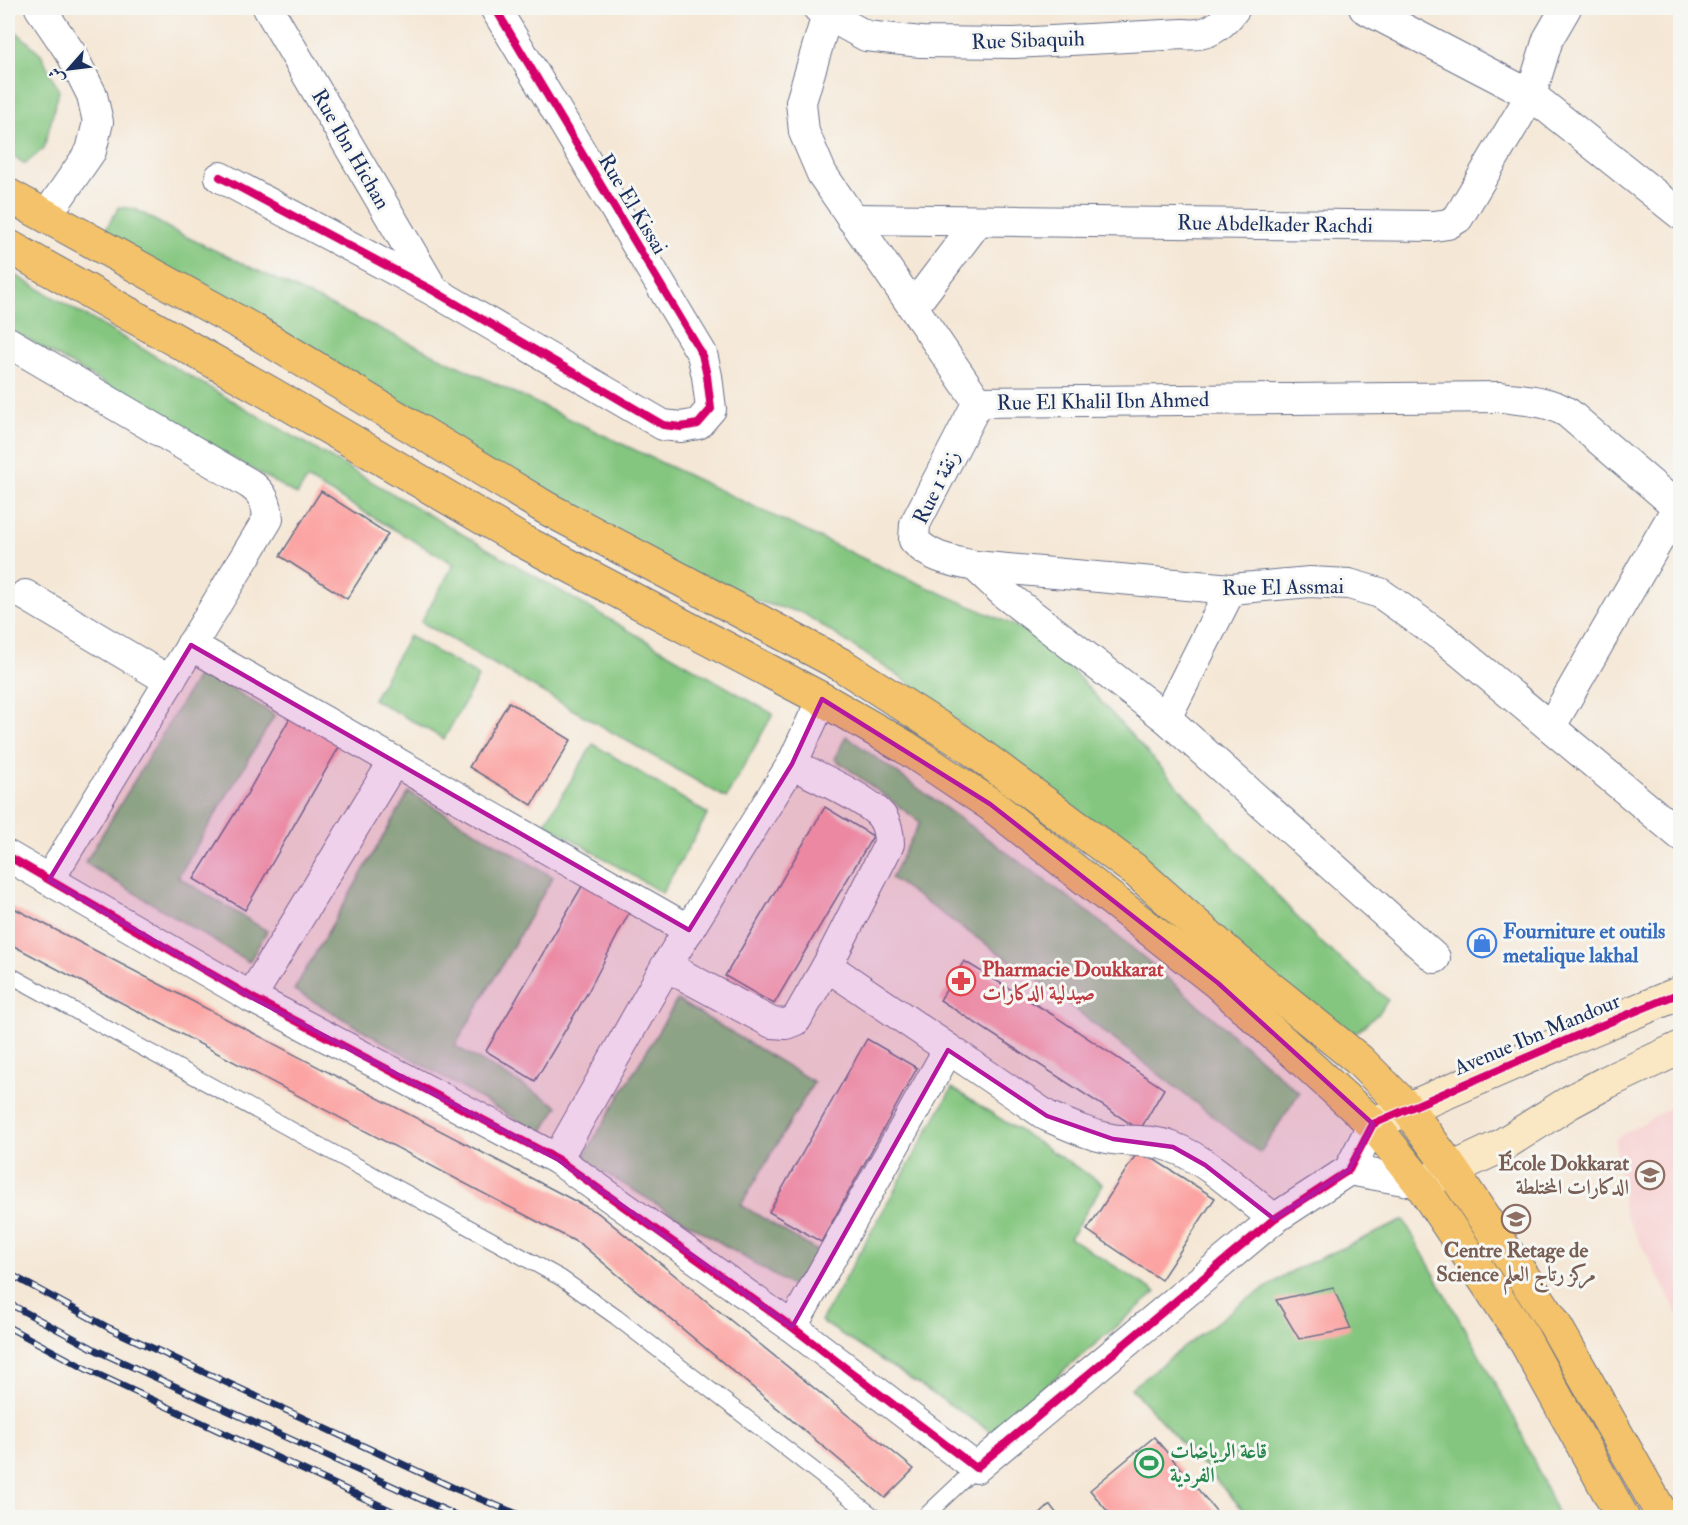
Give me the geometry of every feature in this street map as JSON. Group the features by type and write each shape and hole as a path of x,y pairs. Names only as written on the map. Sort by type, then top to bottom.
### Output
{"main road":[{"path":"8,195 254,330 546,507 840,664 968,747 1136,871 1237,962 1359,1060 1407,1108 1452,1170 1554,1323 1664,1518"},
{"path":"8,246 268,392 517,538 822,699 905,747 990,804 1218,983 1372,1124 1420,1183 1523,1337 1623,1518"}],"street":[{"path":"40,8 72,55 92,95 98,122 91,151 46,216"},
{"name":"Rue Ibn Hichan","path":"268,8 434,291"},
{"name":"Rue El Kissai","path":"434,291 663,425 681,427 698,424 711,409 702,354 495,8"},
{"name":"Rue Sibaquih","path":"824,10 866,36 921,42 1014,43 1196,35 1211,31 1235,8"},
{"path":"1364,8 1531,95 1680,214"},
{"name":"Rue Abdelkader Rachdi","path":"852,219 1434,226 1448,224 1458,218 1531,95 1548,39 1566,8"},
{"name":"Rue El Khalil Ibn Ahmed","path":"824,10 801,102 804,132 822,174 978,402 1502,397 1557,406 1679,508"},
{"path":"220,177 434,291"},
{"path":"913,307 978,220"},
{"path":"8,342 260,491 268,505 268,519 49,880"},
{"name":"Rue 1 زنقة","path":"945,560 922,549 914,540 915,525 978,402"},
{"path":"1551,726 1679,508"},
{"name":"Rue El Assmai","path":"945,560 975,566 1231,589 1310,582 1348,584 1380,593 1442,637 1680,835"},
{"path":"975,566 1006,596 1166,718 1435,958"},
{"path":"1166,718 1231,589"},
{"path":"25,595 170,681"},
{"path":"191,645 689,930"},
{"path":"557,1159 666,966 792,764 822,699"},
{"path":"250,997 394,761"},
{"path":"666,966 772,1023 786,1024 796,1020 827,966 889,844 889,830 883,818 872,806 792,764"},
{"path":"8,856 250,997 557,1159 792,1327 976,1468 1274,1219 1349,1170 1372,1124"},
{"path":"827,966 1047,1116 1080,1130 1113,1139 1143,1140 1173,1147 1205,1165 1274,1219"},
{"name":"Avenue Ibn Mandour","path":"1372,1124 1680,993"},
{"path":"1349,1170 1420,1183 1499,1147 1570,1102 1680,1048"},
{"path":"792,1327 948,1050"}],"lane":[{"path":"8,974 561,1278 616,1317 876,1518"},
{"path":"923,1518 976,1468"}],"highlighted area":[{"path":"191,645 689,930 792,764 822,699 990,804 1218,983 1373,1124 1349,1170 1274,1219 1205,1165 1173,1147 1113,1139 1047,1116 948,1050 792,1327 557,1159 251,997 49,880"}],"shaded area":[{"name":"École Dokkarat الدكارات المختلطة","path":"1680,1102 1680,1318 1624,1212 1615,1139"}],"green space":[{"path":"10,26 41,54 59,91 44,148 25,164 8,152 8,27"},
{"path":"119,207 135,209 172,230 875,564 1043,638 1317,939 1388,1000 1379,1013 1339,1047 1032,783 914,686 803,613 704,588 101,237"},
{"path":"8,271 773,714 726,798 421,622 454,564 307,479 297,495 8,328"},
{"path":"409,636 479,676 444,739 373,699"},
{"path":"201,670 275,715 178,877 267,931 249,962 85,863"},
{"path":"846,736 1083,908 1154,966 1299,1093 1260,1153 1039,981 891,878 920,822 835,759"},
{"path":"593,744 708,814 662,893 545,823"},
{"path":"409,792 553,877 455,1046 558,1106 541,1134 294,990"},
{"path":"677,1000 814,1082 741,1205 822,1254 800,1291 582,1159"},
{"path":"952,1088 1103,1184 1070,1238 1156,1292 992,1432 821,1321"},
{"path":"1404,1220 1516,1421 1559,1517 1250,1517 1131,1388 1240,1304 1294,1270"}],"building":[{"path":"321,491 388,534 347,599 280,556"},
{"path":"509,702 571,740 532,805 469,767"},
{"path":"296,707 346,735 245,910 194,879 247,794"},
{"path":"825,807 873,836 774,1004 725,976"},
{"path":"585,881 631,909 588,992 535,1081 486,1051"},
{"path":"8,905 598,1213 914,1469 885,1498 582,1245 8,943"},
{"path":"964,961 1053,1015 1164,1089 1140,1130 940,1000"},
{"path":"867,1039 917,1068 821,1242 769,1212"},
{"path":"1139,1150 1215,1198 1161,1280 1087,1230"},
{"path":"1333,1287 1351,1329 1299,1339 1276,1300"},
{"name":"قاعة الرياضات الفردية","path":"1154,1437 1222,1518 1113,1518 1090,1490"},
{"path":"1050,1505 1060,1518 1036,1518"}],"railway":[{"path":"8,1273 109,1328 456,1489 527,1518"},
{"path":"8,1303 98,1351 462,1518"},
{"path":"8,1327 88,1370 407,1518"}],"cycle path":[{"path":"220,177 434,291 663,425 681,427 698,424 711,409 702,354 495,8"},
{"path":"8,856 251,997 557,1159 792,1327 976,1468 1274,1219 1349,1170 1373,1124 1680,993"}],"place":[{"name":"Fourniture et outils metalique lakhal","path":"1482,943"},
{"name":"Pharmacie Doukkarat صيدلية الدكارات","path":"961,981"},
{"name":"École Dokkarat الدكارات المختلطة","path":"1650,1175"},
{"name":"Centre Retage de Science مركز رتاج العلم","path":"1516,1219"},
{"name":"قاعة الرياضات الفردية","path":"1149,1463"}]}
